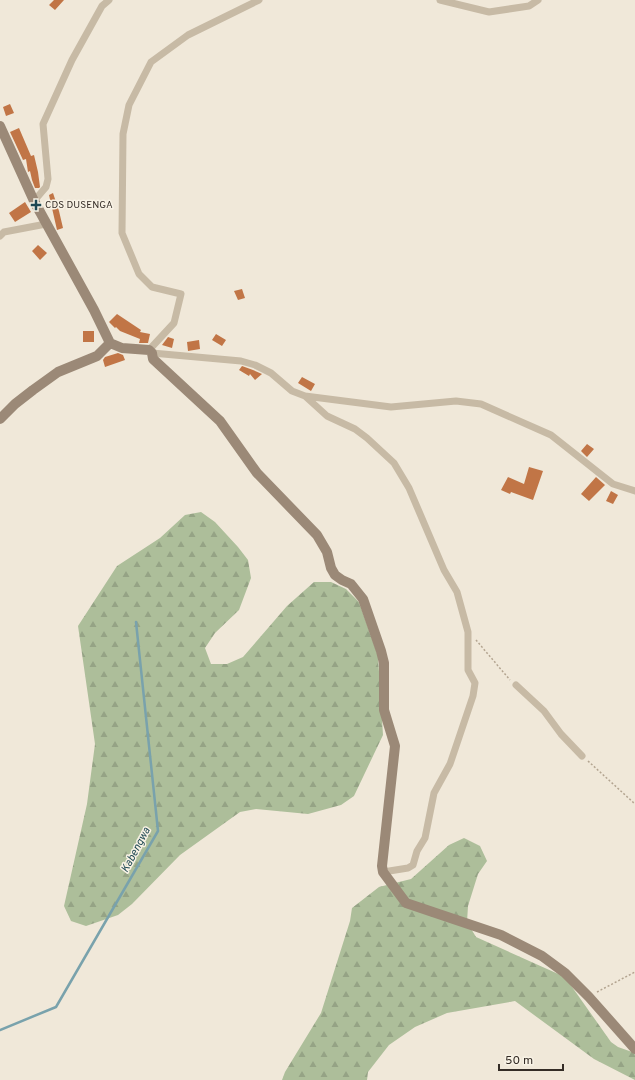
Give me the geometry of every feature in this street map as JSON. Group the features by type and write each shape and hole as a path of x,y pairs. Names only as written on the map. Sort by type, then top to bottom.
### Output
{"street":[{"path":"34,201 46,186 48,179 43,124 72,60 102,6 109,0"},
{"path":"150,351 174,323 181,294 152,287 139,274 122,232 123,134 129,105 151,62 188,35 259,0"},
{"path":"440,0 488,12 529,6 538,0"},
{"path":"0,126 34,201 94,310 110,343 122,348 241,360 271,373 292,390 305,396 391,407 456,401 481,404 551,435 613,484 635,490"},
{"path":"0,236 4,232 46,224"},
{"path":"0,419 15,404 58,372 97,356 110,343"},
{"path":"150,351 153,359 220,421 257,473 318,535 327,552 331,568 335,574 350,584 363,599 384,663 384,710 395,746 382,866 383,872 406,903 501,935 535,952 565,973 589,997 635,1049"},
{"path":"305,396 327,416 355,429 367,438 394,463 408,488 444,570 457,592 468,632 468,670 475,683 473,696 450,764 434,793 424,838 417,851 413,865 408,868 383,872"},
{"path":"516,685 544,711 561,734 582,756"}],"path":[{"path":"468,632 516,685"},
{"path":"582,756 635,804"},
{"path":"589,997 635,972"}],"green space":[{"path":"201,512 215,522 248,560 251,578 239,610 215,633 205,648 211,664 227,664 243,657 287,606 314,582 331,582 346,589 359,602 378,656 383,735 354,796 341,805 308,814 256,809 240,812 180,855 132,904 118,915 86,926 71,921 64,906 87,804 95,744 78,626 117,566 160,538 185,515"},
{"path":"464,838 480,846 487,861 478,874 468,906 467,922 476,937 565,977 611,1042 618,1047 635,1053 635,1080 594,1059 515,1001 447,1013 415,1027 389,1045 368,1072 367,1080 282,1080 285,1072 321,1013 350,921 352,908 379,887 411,879 449,845"}],"building":[{"path":"54,0 64,0 55,10 49,5"},
{"path":"10,104 14,113 6,116 3,107"},
{"path":"19,128 31,156 34,155 38,172 39,188 35,188 30,171 28,172 26,159 23,160 10,132"},
{"path":"53,193 63,228 57,230 49,195"},
{"path":"25,202 31,212 15,222 9,213"},
{"path":"38,245 47,253 40,260 32,251"},
{"path":"242,289 245,298 238,300 234,291"},
{"path":"117,314 141,330 140,332 150,334 148,343 139,343 140,339 120,331 116,327 115,328 109,322"},
{"path":"83,331 94,331 94,342 83,342"},
{"path":"216,334 226,340 222,346 212,340"},
{"path":"168,337 174,339 172,348 162,345"},
{"path":"199,340 200,349 188,351 187,342"},
{"path":"118,353 123,355 125,360 105,367 103,360 105,357"},
{"path":"242,366 262,374 255,380 250,374 249,376 239,370"},
{"path":"302,377 315,384 311,391 298,383"},
{"path":"587,444 594,449 587,457 581,451"},
{"path":"529,467 543,471 533,500 501,490 508,477 524,484"},
{"path":"596,477 605,485 589,501 581,494"},
{"path":"611,491 618,495 613,504 606,501"}],"waterway":[{"name":"Kabengwa","path":"0,1030 56,1007 158,831 136,622"}],"place":[{"name":"CDS DUSENGA","path":"36,205"}]}
